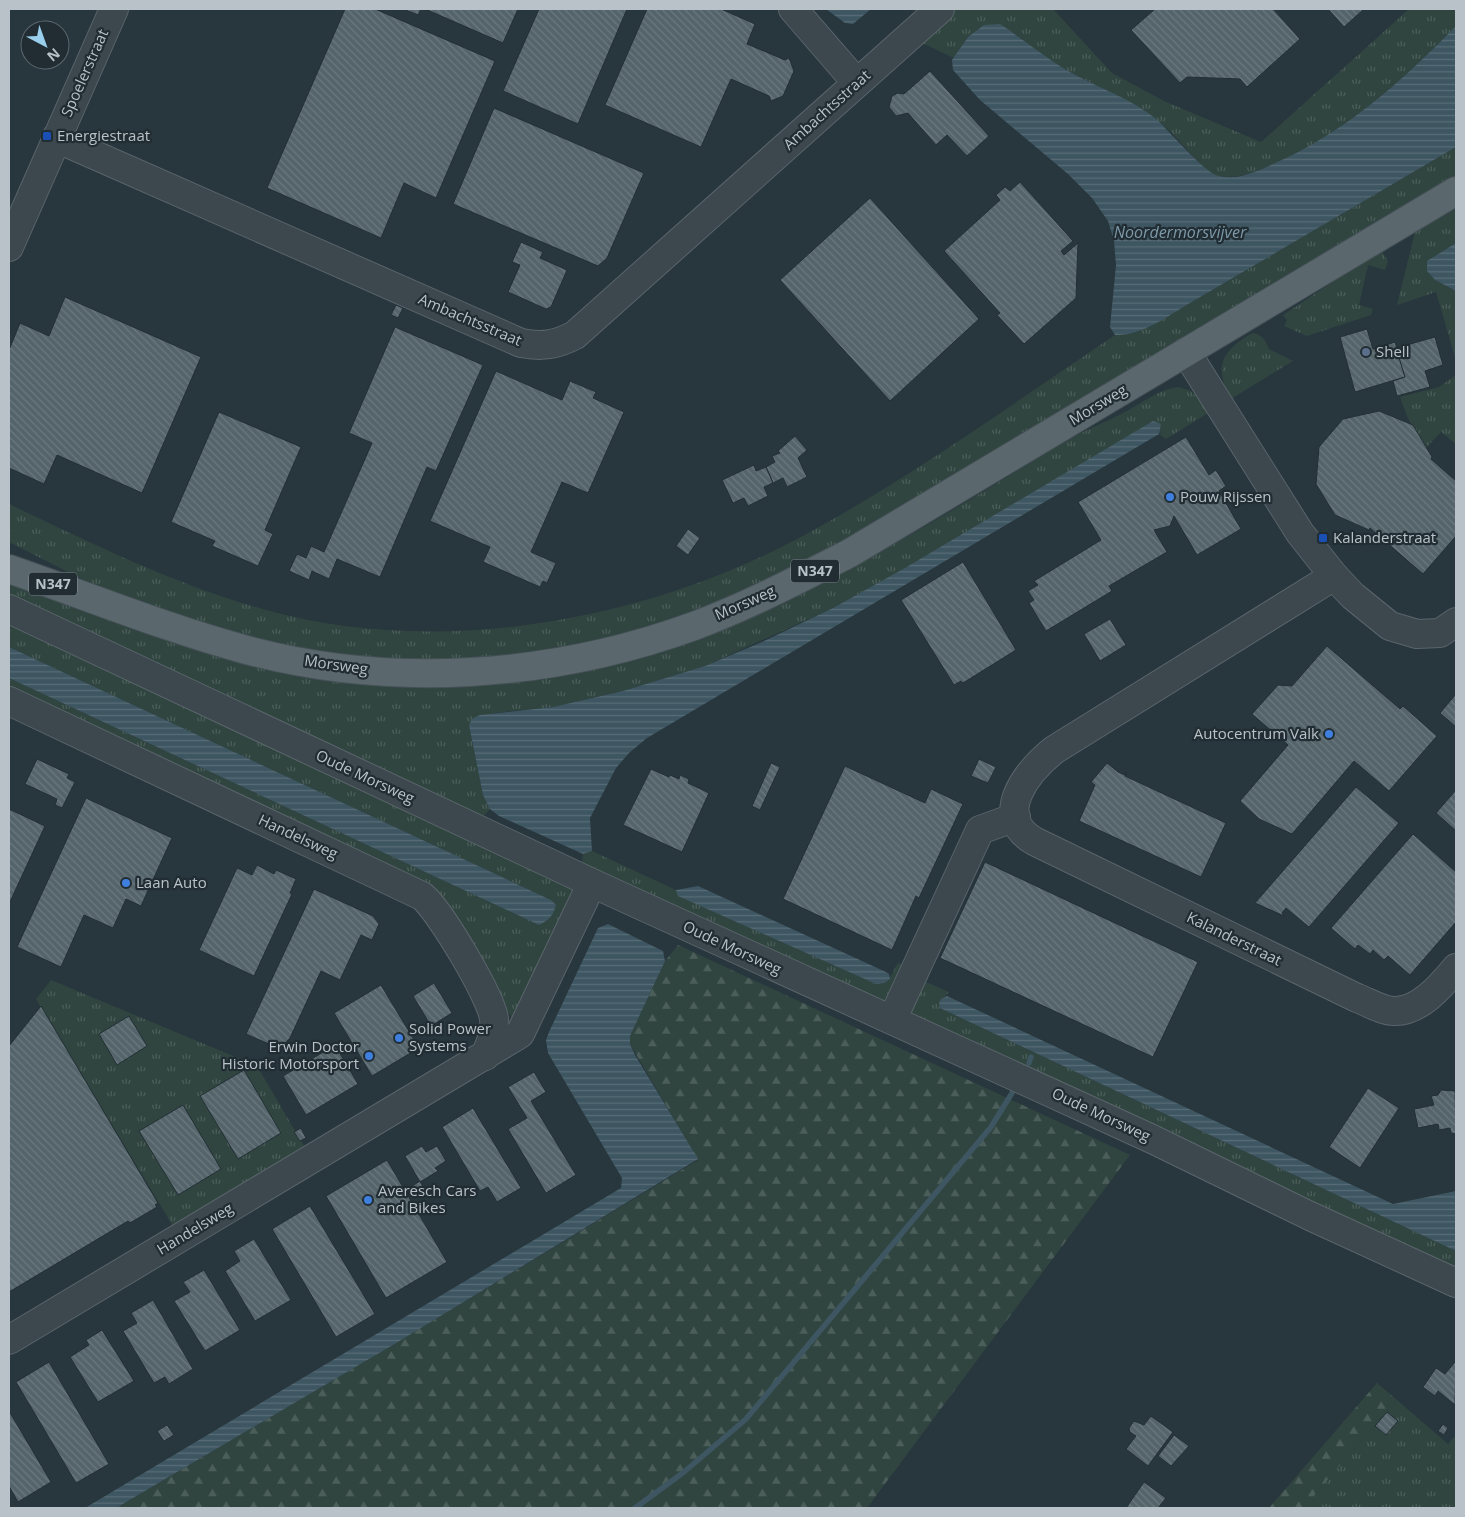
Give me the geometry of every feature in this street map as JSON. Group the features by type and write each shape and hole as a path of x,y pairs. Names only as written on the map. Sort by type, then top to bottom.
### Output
{"main road":[{"name":"Morsweg","path":"9,569 159,623 244,649 334,667 406,673 486,671 562,662 633,646 695,626 764,596 850,553 1456,191"}],"street":[{"name":"Spoelerstraat","path":"9,247 114,9"},
{"path":"793,9 857,83"},
{"name":"Ambachtsstraat","path":"56,138 521,343 538,346 558,344 575,335 940,9"},
{"path":"1186,352 1300,533 1334,576 1390,626 1417,634 1440,633 1456,622"},
{"path":"892,1020 980,830 1016,817 1016,798 1022,783 1041,761 1054,750 1334,576"},
{"name":"Oude Morsweg","path":"9,609 592,883 1152,1139 1310,1216 1456,1283"},
{"name":"Handelsweg","path":"9,701 422,896 435,909 489,1001 495,1020 491,1042 485,1056"},
{"name":"Kalanderstraat","path":"1016,817 1021,829 1034,841 1357,998 1392,1011 1409,1009 1439,988 1456,968"},
{"name":"Handelsweg","path":"9,1340 520,1034 592,883"}],"green space":[{"path":"956,9 1053,9 1112,73 1164,101 1261,142 1409,9 1456,9 1456,26 1394,86 1325,137 1274,164 1240,176 1226,177 1219,176 1206,168 1170,131 1153,117 1062,68 1014,33 968,37 954,58 920,42"},
{"path":"1456,147 1456,184 770,586 587,650 426,665 258,643 107,592 9,542 9,504 135,563 200,589 266,610 333,624 403,631 474,630 545,622 615,608 683,588 748,563 810,532 927,462 1115,335 1145,329"},
{"path":"1456,209 1456,243 1428,261 1427,271 1435,280 1456,291 1456,361 1436,292 1397,305 1415,232"},
{"path":"1381,250 1388,261 1385,270 1368,265 1359,305 1373,309 1371,315 1307,336 1284,326 1287,320 1283,315"},
{"path":"1252,333 1263,338 1269,349 1293,361 1231,399 1222,377 1224,360 1227,353 1234,346"},
{"path":"1456,375 1456,444 1441,432 1424,450 1400,397 1439,387"},
{"path":"1178,387 1189,390 1213,410 1166,439 1159,434 1162,431 833,608 705,666 623,691 553,707 494,713 472,719 469,725 483,795 490,809 481,819 9,597 9,584 19,585 349,682 437,686 521,681 601,667 678,644 753,615 827,580 901,540 1073,437 1157,394"},
{"path":"9,625 568,880 575,891 515,1020 512,1019 449,909 9,692 9,678 539,925 551,900 9,647"},
{"path":"592,851 676,890 679,896 876,984 889,979 898,963 910,967 893,1006 581,866 583,854"},
{"path":"678,945 1130,1155 867,1508 116,1508 398,1342 698,1160 630,1044 630,1036 665,961"},
{"path":"917,978 949,992 939,1003 940,1008 1456,1251 1456,1274 905,1018"},
{"path":"51,980 257,1066 304,1146 173,1226 36,999"},
{"path":"1377,1383 1397,1400 1303,1508 1269,1508"},
{"path":"1397,1400 1448,1444 1454,1437 1456,1439 1456,1508 1303,1508"}],"water":[{"path":"826,9 871,9 853,24 845,23"},
{"name":"Noordermorsvijver","path":"1000,24 1068,71 1145,111 1155,118 1205,167 1219,176 1226,177 1247,175 1260,170 1324,137 1393,86 1456,26 1456,147 1164,319 1145,329 1115,335 1110,327 1116,265 1114,241 1108,221 1092,198 1068,174 980,100 953,70 952,60 968,37 984,25"},
{"path":"1456,243 1456,291 1435,280 1427,271 1427,261"},
{"path":"1153,421 1161,424 1159,434 647,738 629,753 616,768 590,818 592,851 583,854 499,816 490,809 483,795 469,725 472,719 480,715 553,707 623,691 705,666 762,642 833,608 905,568"},
{"path":"9,647 551,900 556,905 552,915 539,925 9,678"},
{"path":"698,886 886,972 889,974 890,979 884,983 876,984 678,896 676,890"},
{"path":"608,924 663,951 665,961 630,1036 630,1044 698,1159 398,1342 116,1508 85,1508 621,1188 622,1178 548,1053 546,1040 598,928"},
{"path":"947,996 1393,1204 1456,1191 1456,1251 940,1008 939,1003 941,999"}],"building":[{"path":"345,9 375,9 495,61 436,198 404,183 381,238 267,188"},
{"path":"403,9 421,9 418,15"},
{"path":"425,9 518,9 503,43"},
{"path":"539,9 627,9 578,124 503,91"},
{"path":"647,9 721,9 755,24 747,44 785,60 789,58 794,71 783,96 771,101 769,96 731,79 701,147 605,105"},
{"path":"1155,9 1273,9 1300,39 1247,87 1240,79 1187,77 1180,83 1131,30"},
{"path":"1328,9 1364,9 1344,27"},
{"path":"930,71 989,136 967,156 947,135 936,145 908,113 896,116 889,107 892,96 898,93 904,94"},
{"path":"494,108 644,173 607,258 598,266 453,204"},
{"path":"1020,182 1073,241 1061,251 1064,255 1078,243 1076,298 1024,344 997,315 1000,313 944,251 1000,200 996,195 1005,187 1010,191"},
{"path":"870,198 979,319 890,401 780,280"},
{"path":"521,242 543,252 540,258 567,270 551,307 546,309 508,292 520,265 512,262"},
{"path":"65,297 201,357 142,493 57,455 44,484 9,468 9,350 20,323 49,336"},
{"path":"396,305 403,308 398,318 391,315"},
{"path":"395,327 483,365 436,471 427,467 380,577 337,559 329,579 312,571 309,580 289,571 297,554 306,558 311,546 324,552 372,443 349,433"},
{"path":"1367,329 1373,349 1395,342 1405,377 1355,392 1340,337"},
{"path":"1435,337 1443,365 1425,371 1430,387 1397,396 1393,381 1405,377 1396,348"},
{"path":"496,371 562,400 570,381 596,392 593,398 624,412 588,493 562,482 531,552 556,563 547,583 543,581 540,587 483,562 490,547 430,521"},
{"path":"1379,411 1413,425 1432,457 1431,459 1456,481 1456,536 1423,574 1370,528 1369,530 1335,515 1316,484 1319,447 1343,419"},
{"path":"219,412 301,447 265,530 273,534 258,566 212,546 215,541 171,522"},
{"path":"795,436 807,450 798,458 807,477 787,487 783,478 773,483 766,467 775,462 772,456 780,453 778,451"},
{"path":"1186,437 1209,475 1216,470 1226,486 1219,491 1241,529 1197,555 1174,516 1170,526 1154,530 1167,552 1109,586 1112,591 1046,631 1029,603 1034,600 1028,591 1038,585 1034,581 1101,540 1078,502"},
{"path":"754,465 756,471 766,467 773,483 764,487 768,496 748,506 744,498 733,503 722,480"},
{"path":"688,529 700,538 688,555 676,546"},
{"path":"963,562 1016,650 963,683 961,681 954,685 901,600"},
{"path":"1110,619 1126,645 1100,661 1084,634"},
{"path":"1327,646 1400,709 1403,706 1437,736 1389,791 1354,761 1292,834 1259,819 1240,801 1288,745 1252,714 1278,685 1292,686"},
{"path":"1456,694 1456,727 1440,713"},
{"path":"37,759 69,774 67,778 75,782 62,808 55,805 57,799 25,784"},
{"path":"979,759 996,767 988,783 971,776"},
{"path":"771,763 780,767 760,810 752,806"},
{"path":"1107,763 1118,772 1125,775 1126,772 1125,776 1226,823 1201,877 1079,821 1095,785 1091,782"},
{"path":"845,766 925,803 931,789 963,804 919,898 916,896 892,950 783,899"},
{"path":"651,769 669,777 670,775 679,779 680,775 689,779 688,783 709,793 682,852 623,825"},
{"path":"1356,787 1399,823 1309,927 1286,908 1282,913 1284,916 1255,903"},
{"path":"1456,790 1456,831 1436,813"},
{"path":"86,798 172,838 141,906 126,899 113,928 84,915 61,967 17,947"},
{"path":"9,809 45,826 9,904"},
{"path":"1413,834 1456,872 1456,922 1410,975 1388,956 1384,960 1373,950 1370,954 1358,945 1355,949 1331,928"},
{"path":"985,862 1198,962 1153,1057 940,958"},
{"path":"257,865 274,874 276,870 296,879 290,893 292,894 254,976 199,950 237,868 252,875"},
{"path":"314,889 373,916 379,924 372,940 361,935 340,980 321,971 290,1038 280,1049 246,1034"},
{"path":"434,983 452,1013 431,1026 413,996"},
{"path":"381,985 419,1048 372,1076 334,1013"},
{"path":"41,1006 158,1203 155,1205 157,1207 130,1223 128,1221 9,1292 9,1046"},
{"path":"129,1016 147,1046 117,1065 99,1034"},
{"path":"335,1045 358,1084 306,1115 283,1076"},
{"path":"244,1070 281,1133 238,1159 200,1096"},
{"path":"534,1072 546,1092 531,1101 576,1175 546,1193 508,1129 527,1118 508,1087"},
{"path":"1368,1088 1399,1108 1360,1168 1329,1147"},
{"path":"1441,1090 1455,1091 1456,1134 1451,1133 1450,1128 1439,1130 1438,1124 1418,1128 1414,1109 1434,1105 1431,1096 1438,1095"},
{"path":"183,1105 221,1169 178,1195 139,1131"},
{"path":"473,1108 521,1188 497,1202 488,1187 480,1191 442,1127"},
{"path":"301,1128 306,1138 300,1141 294,1132"},
{"path":"422,1146 426,1152 437,1146 446,1161 435,1168 438,1171 420,1182 405,1156"},
{"path":"387,1160 447,1262 386,1298 326,1196"},
{"path":"420,1181 426,1192 419,1196 412,1186"},
{"path":"310,1206 375,1314 336,1337 272,1229"},
{"path":"254,1239 291,1300 255,1321 225,1271 240,1261 234,1251"},
{"path":"204,1270 240,1330 205,1351 174,1301 190,1292 183,1282"},
{"path":"153,1300 193,1369 169,1384 165,1377 154,1383 123,1331 137,1323 131,1313"},
{"path":"102,1330 134,1381 98,1402 70,1357 89,1345 86,1340"},
{"path":"49,1362 109,1464 76,1483 16,1382"},
{"path":"1455,1362 1455,1405 1438,1391 1435,1396 1423,1387 1436,1368 1445,1374"},
{"path":"9,1411 51,1482 18,1502 9,1486"},
{"path":"1387,1412 1398,1421 1386,1435 1375,1426"},
{"path":"1151,1416 1173,1432 1148,1466 1126,1449 1136,1436 1130,1432 1129,1428 1134,1421 1144,1425"},
{"path":"1443,1424 1448,1428 1444,1435 1438,1431"},
{"path":"167,1425 174,1435 164,1441 157,1431"},
{"path":"1174,1435 1189,1446 1171,1466 1158,1456"},
{"path":"1144,1482 1166,1498 1158,1508 1126,1508"}],"waterway":[{"path":"1029,1063 1031,1057"},
{"path":"635,1508 684,1472 746,1419 991,1127 1012,1093"}],"place":[{"name":"Energiestraat","path":"47,136"},
{"name":"Shell","path":"1366,352"},
{"name":"Pouw Rijssen","path":"1170,497"},
{"name":"Kalanderstraat","path":"1323,538"},
{"name":"Autocentrum Valk","path":"1329,734"},
{"name":"Laan Auto","path":"126,883"},
{"name":"Solid Power Systems","path":"399,1038"},
{"name":"Erwin Doctor Historic Motorsport","path":"369,1056"},
{"name":"Averesch Cars and Bikes","path":"368,1200"}]}
